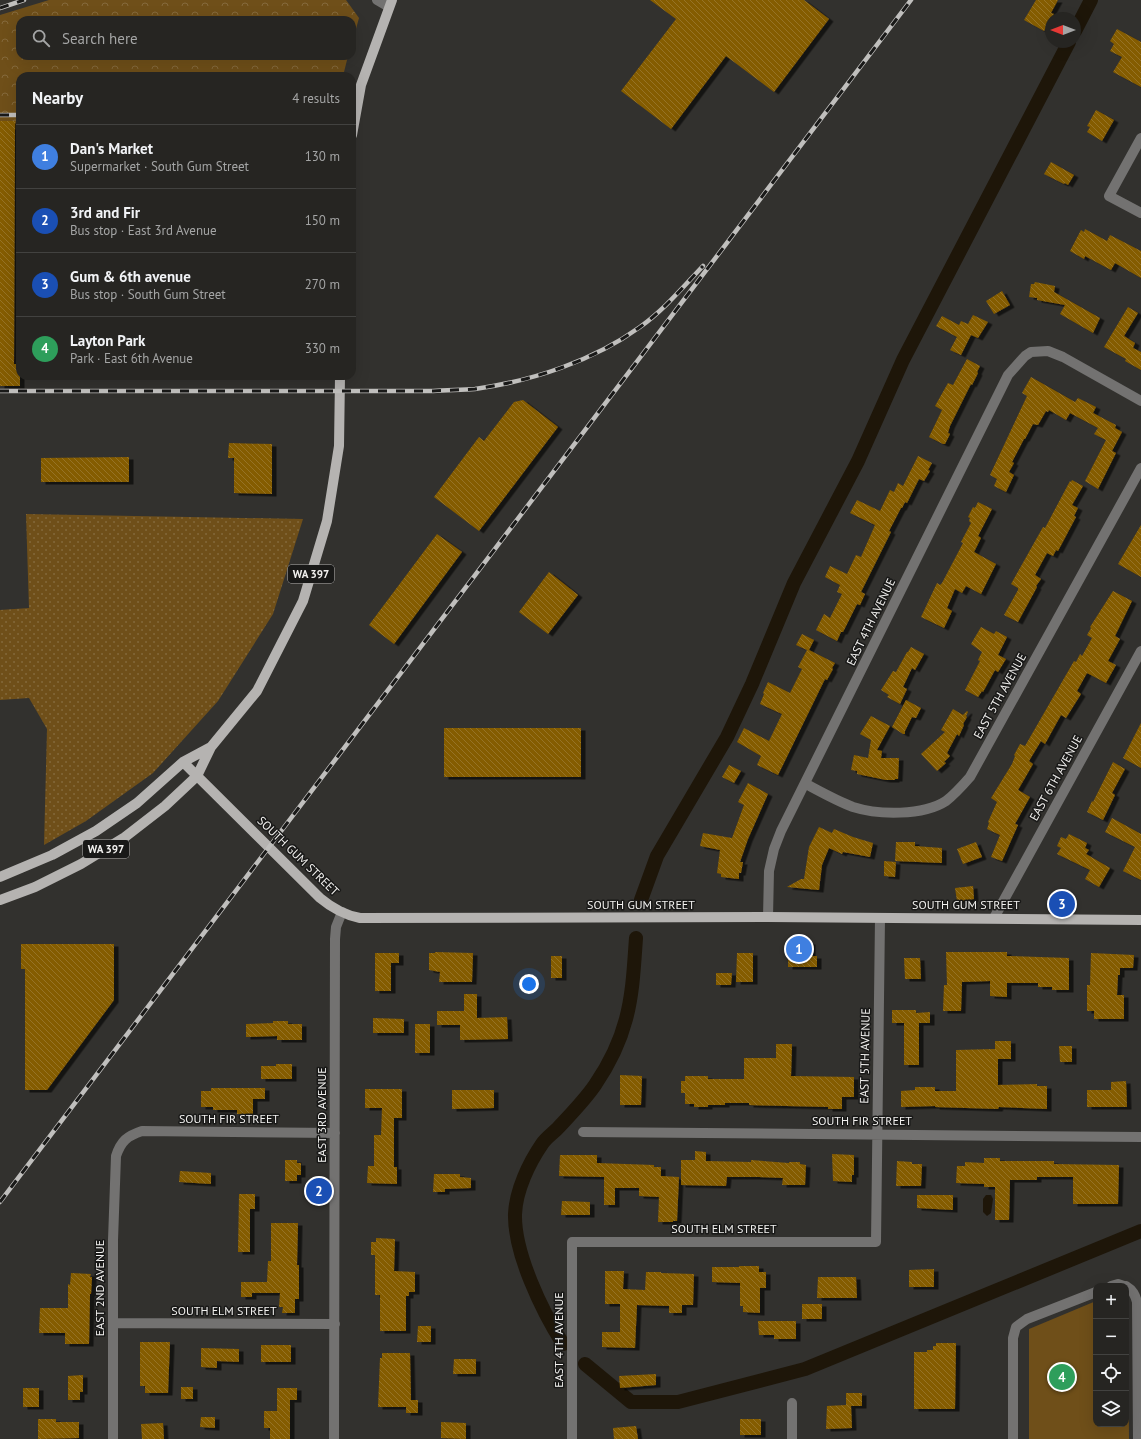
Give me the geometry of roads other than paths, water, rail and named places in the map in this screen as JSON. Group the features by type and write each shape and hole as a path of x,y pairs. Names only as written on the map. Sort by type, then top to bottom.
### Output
{"main road":[{"path":"356,115 362,85 390,3"},
{"name":"WA 397","path":"0,900 60,876 104,851 146,822 197,776 211,747 256,691 303,601 327,521 339,446 340,380"},
{"name":"WA 397","path":"0,877 52,855 96,831 137,803 183,762 211,747"},
{"name":"SOUTH GUM STREET","path":"183,762 320,898 330,906 342,912 360,918 768,917 1141,920"}],"street":[{"path":"376,0 390,3"},
{"path":"1141,138 1109,196 1141,213"},
{"name":"EAST 4TH AVENUE","path":"768,917 769,871 774,849 781,831 806,784 1008,375 1021,359 1031,352 1048,351 1063,357 1141,400"},
{"name":"EAST 5TH AVENUE","path":"806,784 852,807 869,811 887,812 918,812 932,808 946,801 958,790 970,777 1141,468"},
{"name":"EAST 6TH AVENUE","path":"994,918 1141,651"},
{"name":"EAST 3RD AVENUE","path":"334,1439 335,939 336,927 342,912"},
{"name":"EAST 5TH AVENUE","path":"876,1242 880,918"},
{"name":"SOUTH FIR STREET","path":"125,1140 132,1134 142,1131 335,1133"},
{"name":"SOUTH FIR STREET","path":"583,1132 1141,1137"},
{"name":"EAST 2ND AVENUE","path":"113,1439 113,1323 116,1156 119,1146 125,1140"},
{"name":"EAST 4TH AVENUE","path":"572,1242 572,1439"},
{"name":"SOUTH ELM STREET","path":"572,1242 876,1242"},
{"path":"1129,1289 1135,1295 1137,1302 1138,1439"},
{"path":"1013,1439 1013,1338 1016,1327 1027,1319 1093,1293"},
{"name":"SOUTH ELM STREET","path":"113,1323 335,1324"},
{"path":"792,1403 792,1439"}],"waterway":[{"path":"1081,19 1091,0"},
{"path":"641,900 657,856 727,737 752,684 794,583 858,461 903,360 1066,48"},
{"path":"563,1344 538,1299 524,1264 516,1229 516,1205 524,1177 537,1151 545,1140 557,1129 591,1091 613,1054 626,1019 630,999 636,938"},
{"path":"585,1364 631,1402 678,1402 805,1369 1141,1231"}],"railway":[{"path":"0,8 24,0"},
{"path":"0,1202 911,0"},
{"path":"0,115 16,115"},
{"path":"0,391 433,391 475,389 518,381 540,375 561,368 602,350 622,339 649,320 673,298 703,266"}],"place":[{"name":"Gum & 6th avenue","path":"1062,904"},
{"name":"Dan's Market","path":"799,949"},
{"name":"3rd and Fir","path":"319,1191"},
{"name":"Layton Park","path":"1062,1377"}]}
